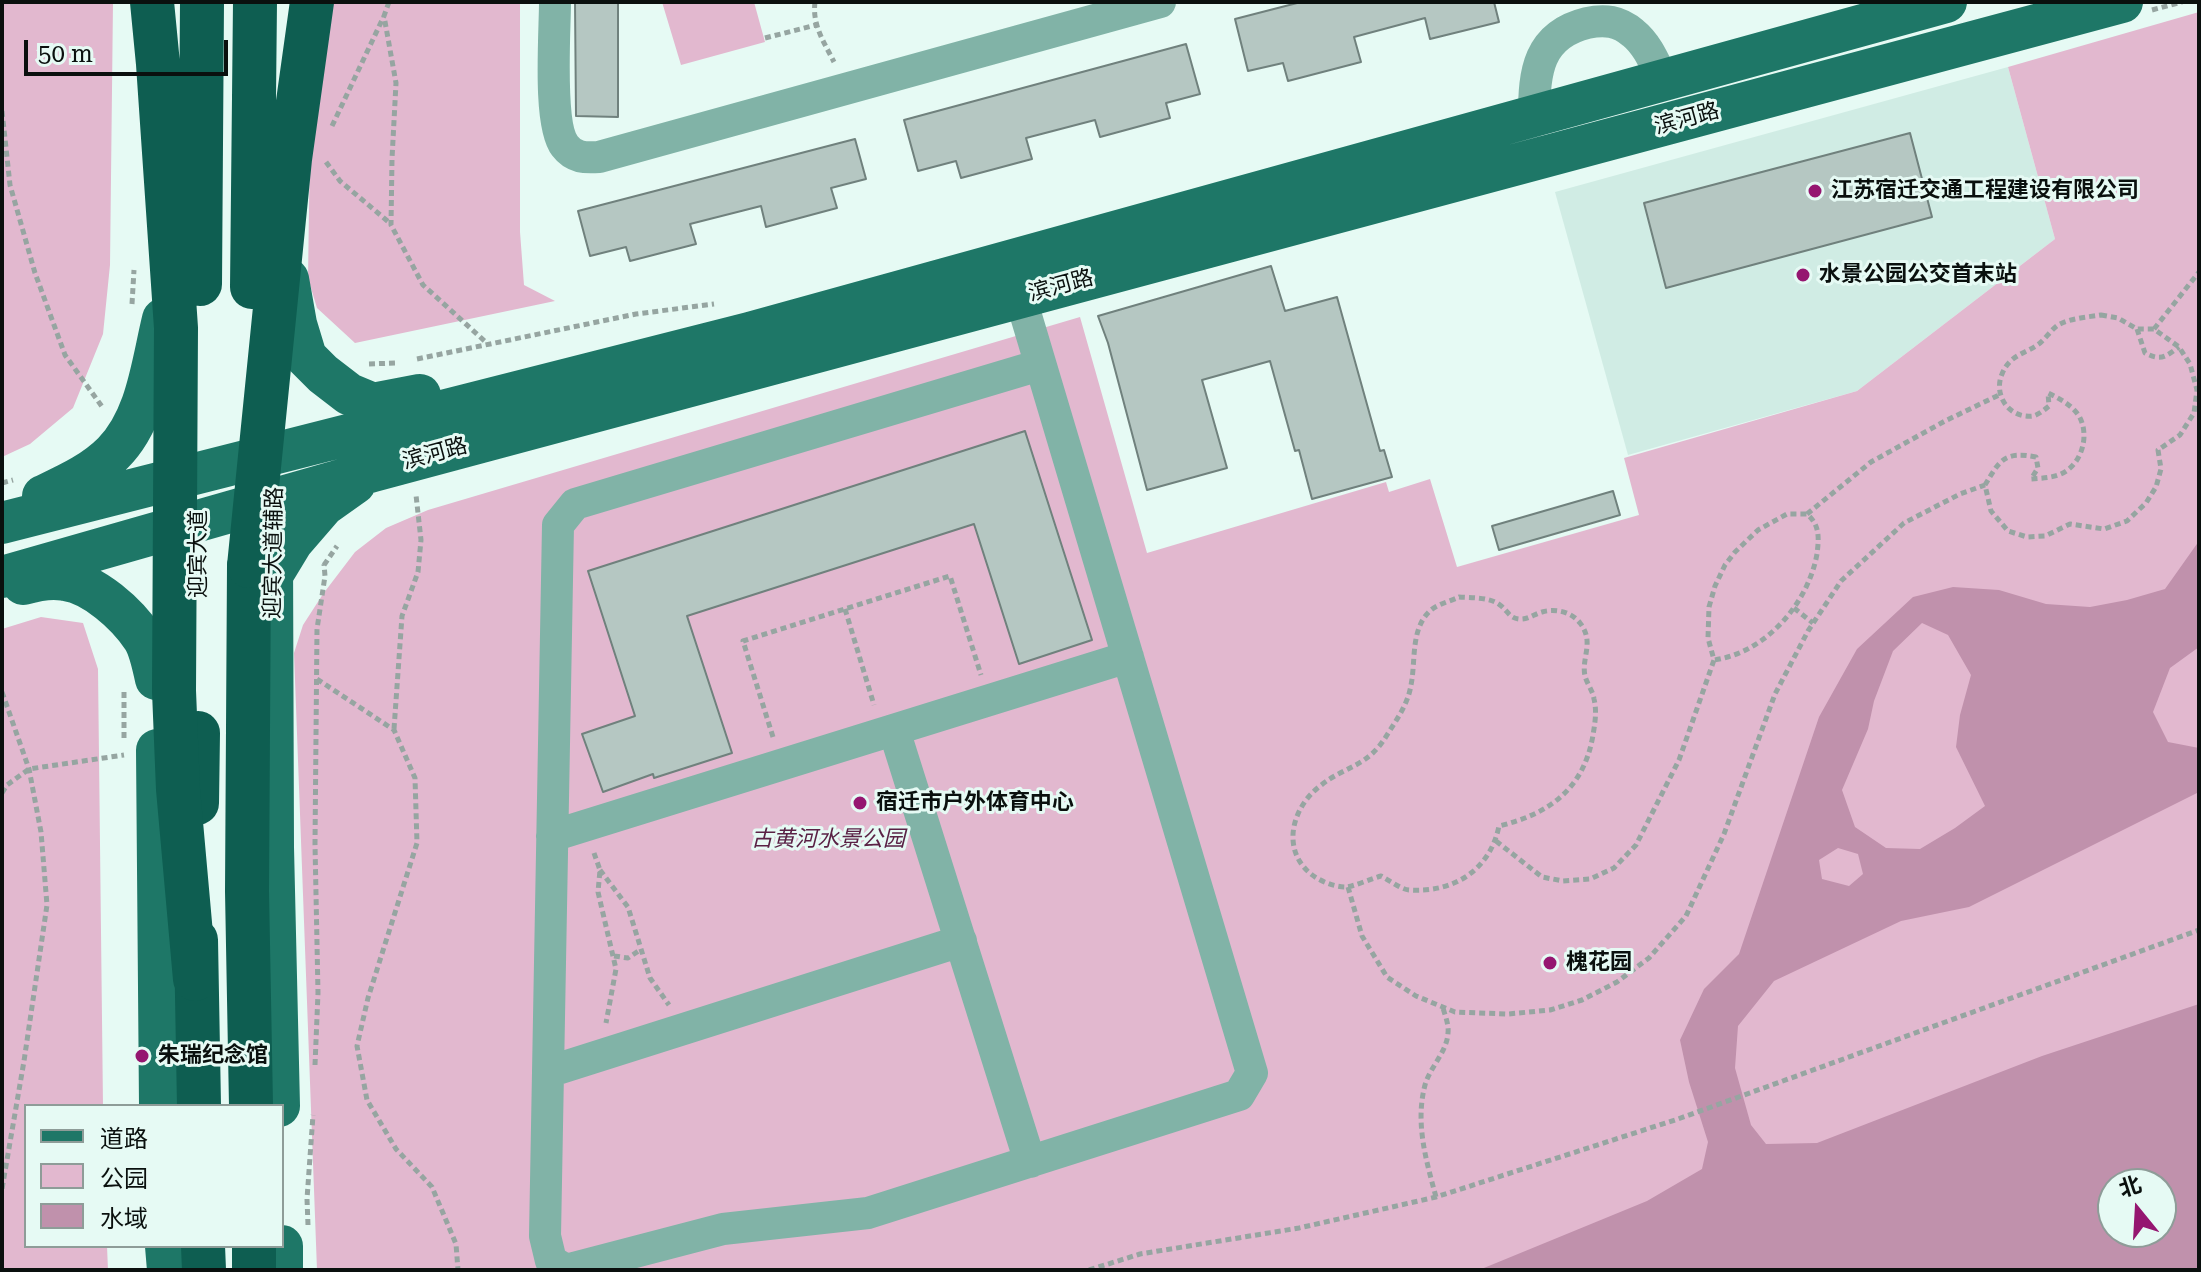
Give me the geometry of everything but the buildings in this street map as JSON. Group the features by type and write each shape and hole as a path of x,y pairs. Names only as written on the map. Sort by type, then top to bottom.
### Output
{"highway":[{"path":"152,2 176,328 174,691 178,789 195,979"},
{"name":"迎宾大道","path":"199,1104 195,979 202,2"},
{"path":"255,2 260,570"},
{"path":"251,1104 247,891 260,570 290,159 312,2"},
{"path":"203,1248 204,1270"},
{"path":"254,1248 254,1270"}],"main road":[{"path":"137,2 144,40 147,315 158,483 158,532 140,685"},
{"name":"迎宾大道辅路","path":"296,1110 273,847 260,570 275,498 288,279 323,2"},
{"name":"滨河路","path":"2,521 749,333 1946,2"},
{"name":"滨河路","path":"2,577 373,471 2122,2"},
{"path":"288,279 306,357 349,394 373,404 551,371 839,308"},
{"path":"2,521 74,481 114,452 138,416 147,315"},
{"path":"260,570 292,542 324,505 373,471"},
{"path":"2,589 40,579 67,580 117,607 145,640 140,685 160,1104"},
{"path":"282,1270 295,1237"},
{"path":"166,1248 168,1270"}],"lane":[{"path":"555,2 557,133 565,146 586,158 599,157 1160,2"},
{"path":"1534,116 1534,87 1545,50 1579,13 1616,21 1634,34 1648,49 1663,80"},
{"path":"1020,297 1252,1073 1239,1095 868,1213 723,1229 566,1270 551,1261 545,1236 558,525 575,504 1040,365"},
{"path":"552,836 1128,657"},
{"path":"888,732 961,941 1030,1162"},
{"path":"548,1072 961,941"}],"path":[{"path":"332,127 389,2"},
{"path":"815,2 813,15 816,25 846,88"},
{"path":"384,16 396,83 391,225"},
{"path":"765,38 816,25"},
{"path":"2,111 10,185 35,273 65,355 106,412"},
{"path":"319,169 319,154 340,181 391,225 423,285 489,345"},
{"path":"135,265 147,315"},
{"path":"2154,329 2199,272"},
{"path":"1348,887 1362,936 1387,977 1416,996 1455,1012 1508,1014 1550,1010 1582,1000 1617,982 1649,958 1686,916 1724,834 1775,694 1813,623 1841,581 1904,523 1960,494 1985,485 1999,462 2018,454 2036,457 2038,468 2031,479 2060,475 2071,468 2081,453 2085,433 2079,417 2068,403 2048,393 2049,406 2035,416 2021,415 2006,406 1999,395 2000,378 2018,354 2037,345 2058,326 2075,319 2101,315 2118,318 2137,329 2154,329 2179,347 2190,364 2197,390 2194,413 2180,435 2158,450 2161,469 2156,487 2146,503 2127,521 2104,529 2070,524 2045,536 2027,537 2008,531 1991,511 1985,485"},
{"path":"2137,329 2145,353 2155,358 2165,357 2179,347"},
{"path":"1496,841 1542,877 1563,881 1590,879 1614,868 1636,845 1679,760 1714,660 1708,638 1709,607 1715,586 1735,552 1758,530 1787,514 1807,514 1871,462 1999,395"},
{"path":"2,483 22,477"},
{"path":"415,487 421,540 418,572 402,616 394,730 415,778 417,843 368,998 357,1046 367,1100 396,1149 432,1187 456,1244 458,1270"},
{"path":"315,1069 318,993 316,678 317,629 325,576 324,505"},
{"path":"1714,660 1729,658 1749,649 1778,627 1802,597 1815,562 1818,542 1818,529 1807,514"},
{"path":"781,765 743,641 950,576 989,700"},
{"path":"1459,597 1486,600 1500,605 1511,617 1524,620 1544,611 1566,612 1581,624 1589,647 1585,676 1594,697 1596,715 1591,747 1574,785 1555,802 1526,820 1499,826 1496,841 1480,867 1460,881 1406,890 1381,876 1348,887 1325,882 1309,874 1295,857 1291,835 1299,811 1319,786 1366,760 1382,744 1405,706 1420,627 1431,610 1459,597"},
{"path":"1794,608 1813,623"},
{"path":"845,609 888,732"},
{"path":"316,678 394,730"},
{"path":"124,739 140,685"},
{"path":"2,692 29,769 41,832 47,905 2,1189"},
{"path":"2,793 7,785 29,769 124,755 124,770"},
{"path":"585,826 600,870 628,907 650,978 688,1028"},
{"path":"600,870 598,892 616,969 601,1055"},
{"path":"1089,1270 1140,1254 1299,1228 1436,1197 1678,1119 2199,930"},
{"path":"614,956 628,958 640,950"},
{"path":"1436,1197 1423,1150 1420,1112 1426,1081 1448,1033 1443,1007"},
{"path":"295,1237 307,1199 296,1110"}],"shaded area":[{"path":"2008,67 2055,239 1857,391 1628,455 1555,192"}],"green space":[{"path":"2,2 113,2 110,265 103,334 73,408 30,444 2,457"},
{"path":"312,2 520,2 520,232 524,285 555,301 355,343 317,308 308,278"},
{"path":"662,2 754,2 765,42 681,65"},
{"name":"古黄河水景公园","path":"2199,12 2199,1270 317,1270 294,653 303,625 323,594 355,552 386,528 428,510 1080,317 1147,553 1386,482 1389,492 1430,479 1457,567 1639,515 1624,458 1857,391 2055,239 2008,67"},
{"path":"41,617 83,623 98,669 103,1104 24,1104 24,1248 107,1248 108,1270 2,1270 2,629"}],"water":[{"path":"2199,541 2199,647 2170,668 2153,712 2168,742 2199,748 2199,792 1969,907 1901,921 1774,981 1738,1026 1735,1068 1751,1125 1766,1144 1817,1143 2042,1056 2199,1004 2199,1270 1479,1270 1647,1201 1702,1169 1708,1142 1689,1082 1680,1040 1704,989 1739,954 1819,717 1857,649 1913,597 1953,587 1999,590 2046,604 2090,607 2165,589","holes":["1922,623 1948,635 1971,675 1960,715 1956,747 1985,806 1920,849 1886,848 1855,827 1842,790 1868,729 1874,701 1893,651","1838,848 1858,854 1863,874 1849,886 1822,879 1819,860"]}],"place":[{"name":"江苏宿迁交通工程建设有限公司","path":"1815,191"},
{"name":"水景公园公交首末站","path":"1803,275"},
{"name":"宿迁市户外体育中心","path":"860,803"},
{"name":"槐花园","path":"1550,963"},
{"name":"朱瑞纪念馆","path":"142,1056"}]}
